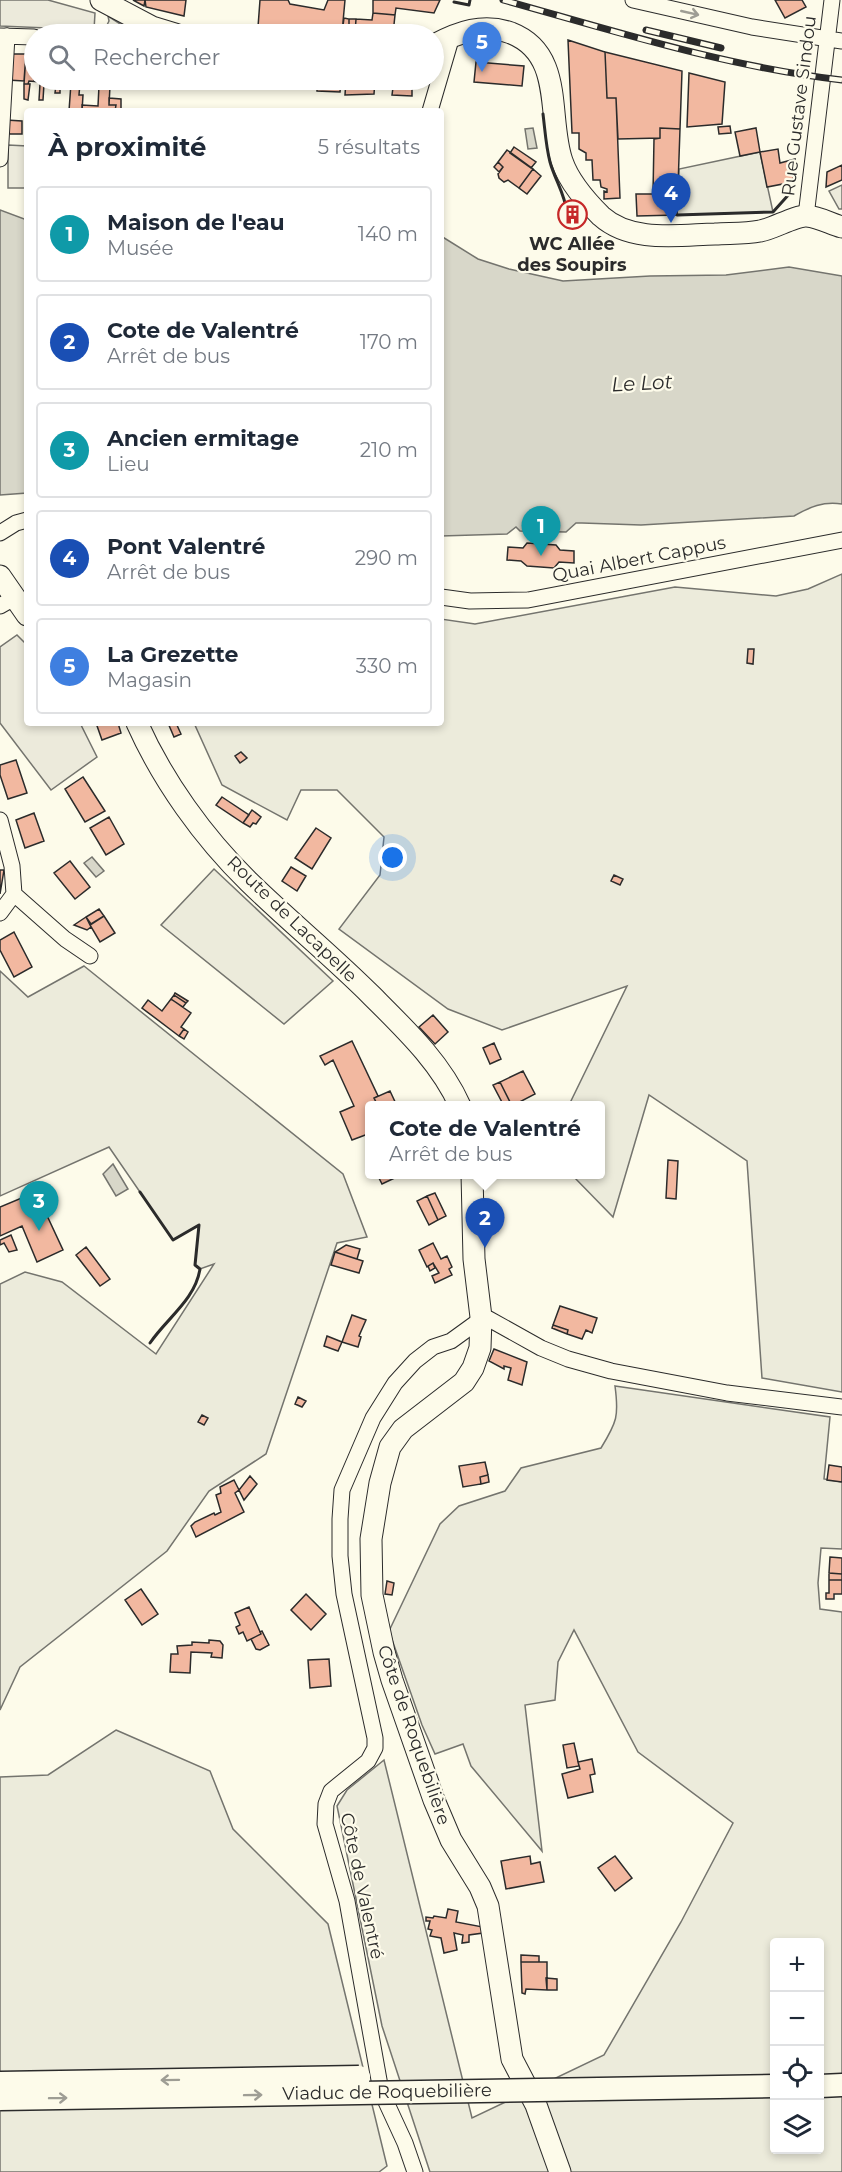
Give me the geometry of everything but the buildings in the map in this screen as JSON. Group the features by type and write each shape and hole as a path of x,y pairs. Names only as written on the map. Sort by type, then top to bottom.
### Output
{"main road":[{"path":"824,2070 842,2070"},
{"name":"Viaduc de Roquebilière","path":"0,2083 770,2071"},
{"path":"824,2086 842,2085"},
{"name":"Viaduc de Roquebilière","path":"0,2098 770,2086"}],"street":[{"path":"101,0 138,24"},
{"path":"633,0 752,27 842,41"},
{"name":"Rue Gustave Sindou","path":"806,216 832,0"},
{"path":"444,40 469,30 488,28 519,36 540,54 550,84 561,161 580,194 614,225 639,233 670,236 760,231 806,216 842,227"},
{"path":"0,159 4,36 24,37"},
{"path":"430,108 433,90"},
{"path":"0,533 24,521"},
{"name":"Quai Albert Cappus","path":"444,597 470,600 528,600 842,540"},
{"path":"0,576 7,602 24,613"},
{"name":"Route de Lacapelle","path":"138,726 179,799 217,847 248,881 331,955 427,1053 458,1101"},
{"path":"0,820 12,866 14,894 0,913"},
{"path":"14,894 66,939 90,956"},
{"path":"472,1179 474,1259 480,1319 489,1319 541,1348 568,1359 611,1371 727,1393 842,1407"},
{"name":"Côte de Valentré","path":"415,2172 405,2143 381,2091 347,1901 326,1824 326,1804 331,1791 368,1761 375,1748 375,1738 344,1594 340,1547 342,1490 373,1418 395,1383 415,1361 434,1347 451,1341 480,1319"},
{"name":"Côte de Roquebilière","path":"480,1319 480,1348 473,1368 464,1382 403,1429 390,1447 380,1483 371,1539 372,1594 387,1661 434,1800 451,1840 480,1887 488,1906 512,2059 536,2105 560,2172"},
{"path":"451,1341 480,1348"}],"shaded area":[{"path":"0,0 48,0 95,13 94,24 0,26"},
{"path":"108,16 120,24 108,24"},
{"path":"8,145 24,146 24,188 8,188"},
{"path":"760,152 773,212 677,215 679,169"},
{"path":"842,185 842,209 839,209 829,191"},
{"path":"842,574 842,1392 762,1378 747,1161 649,1095 613,1217 576,1179 605,1179 605,1101 571,1101 627,986 502,1030 448,1009 339,929 380,875 384,837 337,790 301,790 287,820 222,785 195,726 444,726 444,619 475,624 675,587 776,596 808,589"},
{"path":"17,635 24,642 24,726 82,726 97,757 51,790 0,723 0,647"},
{"path":"214,869 333,981 284,1024 161,925"},
{"path":"84,966 343,1174 367,1237 337,1243 266,1454 209,1491 167,1551 20,1667 0,1710 0,1284 25,1272 62,1282 156,1354 214,1264 200,1269 195,1265 199,1225 173,1240 109,1147 0,1196 0,971 28,997"},
{"path":"615,1386 830,1417 824,1479 842,1482 842,1549 821,1548 818,1583 820,1609 842,1612 842,2172 430,2172 382,2026 337,1806 347,1790 384,1760 472,2118 604,2055 681,1922 733,1823 638,1752 574,1630 558,1662 555,1700 525,1705 542,1851 471,1766 463,1744 435,1754 422,1725 389,1631 440,1524 459,1506 505,1491 521,1468 601,1448 617,1412"},
{"path":"116,1730 210,1771 233,1829 328,1924 387,2166 379,2172 0,2172 0,1777 48,1775"}],"water":[{"path":"533,128 537,148 528,149 525,129"},
{"path":"0,210 24,219 24,493 0,495"},
{"name":"Le Lot","path":"444,238 478,259 509,269 563,281 726,275 789,267 842,276 842,504 829,503 817,506 794,516 641,525 576,523 566,532 520,531 516,527 507,534 444,536"},
{"path":"92,857 104,871 96,877 84,863"},
{"path":"113,1164 128,1189 116,1196 103,1174"}],"railway":[{"path":"503,0 713,57 842,80"},
{"path":"646,30 721,48"}],"wall":[{"path":"454,2 469,5 470,0"},
{"path":"543,114 550,162 567,213"},
{"path":"677,215 773,212 791,192 793,182"},
{"path":"140,1192 173,1240 199,1225 195,1265 200,1269 197,1280 180,1308 150,1343"}],"place":[{"name":"La Grezette","path":"482,72"},
{"name":"WC Allée des Soupirs","path":"572,215"},
{"name":"Pont Valentré","path":"671,223"},
{"name":"Maison de l'eau","path":"541,556"},
{"name":"Ancien ermitage","path":"39,1231"},
{"name":"Cote de Valentré","path":"485,1248"}]}
